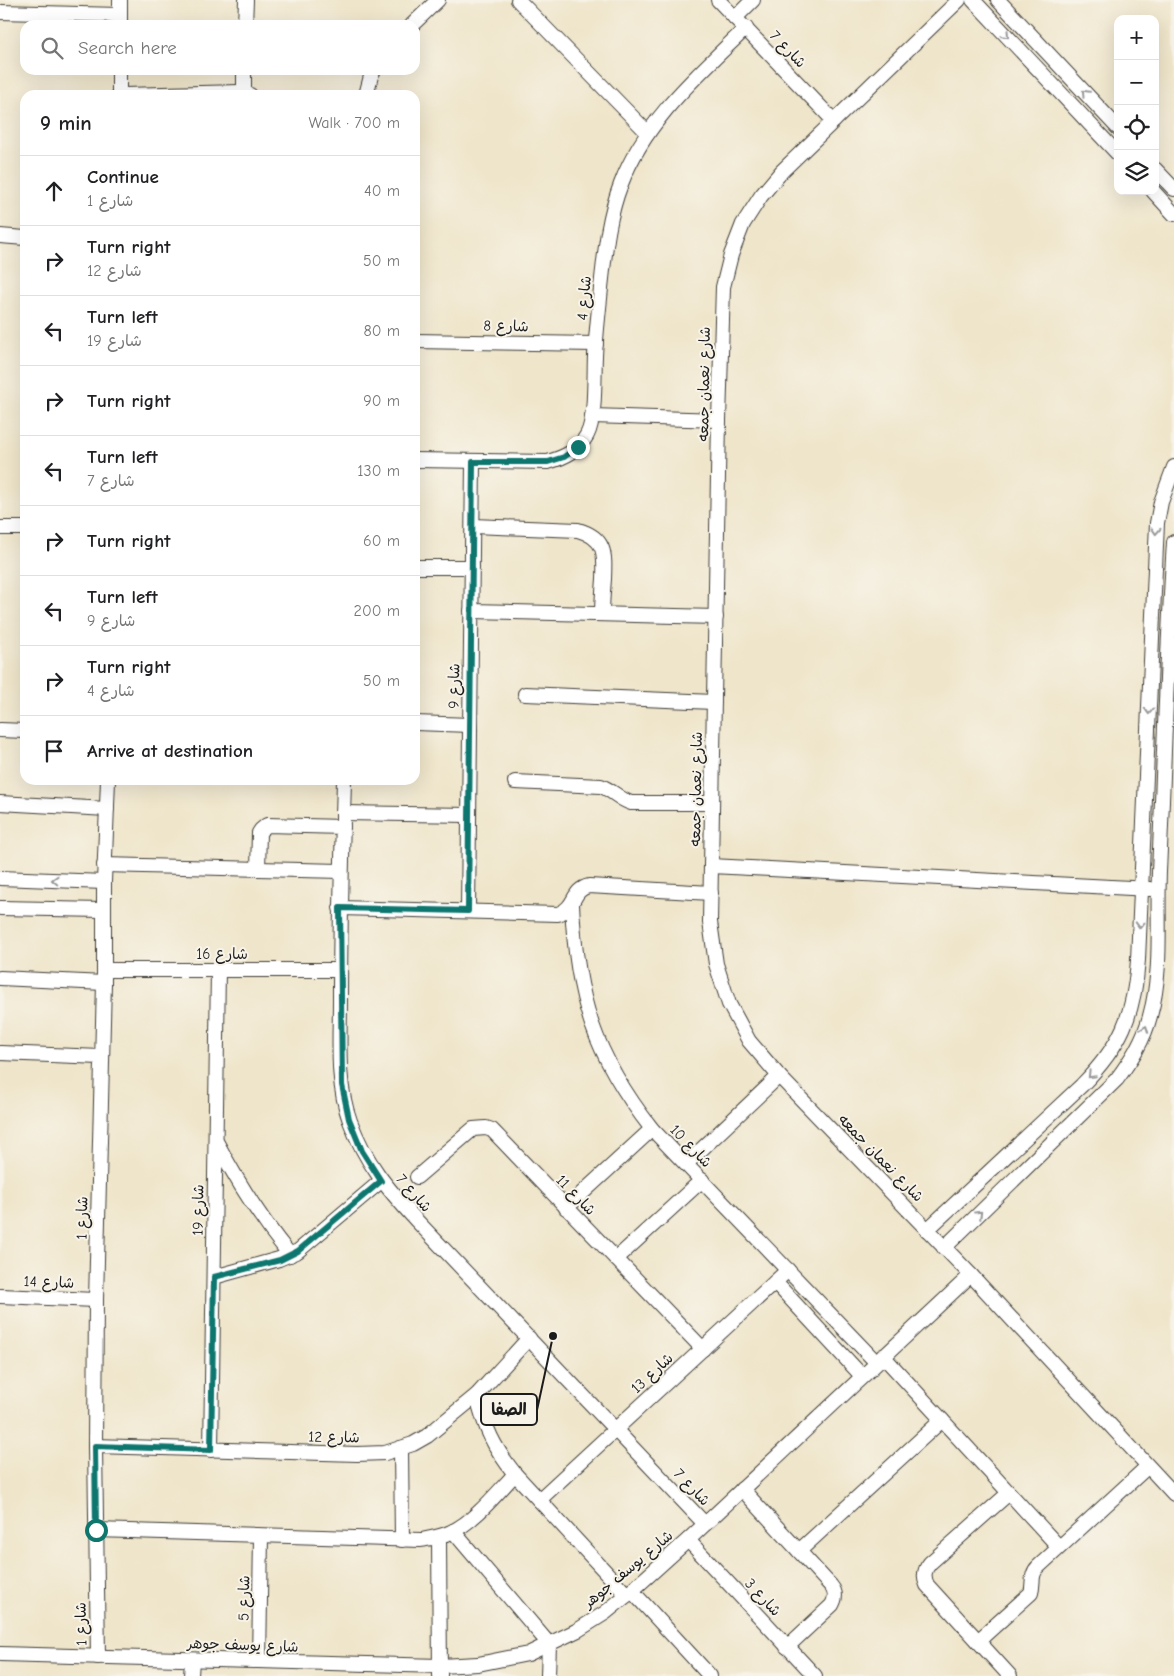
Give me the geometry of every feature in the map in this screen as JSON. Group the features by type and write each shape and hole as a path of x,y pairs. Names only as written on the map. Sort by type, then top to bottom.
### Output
{"street":[{"path":"0,12 120,20 120,0"},
{"path":"245,20 246,0"},
{"path":"417,20 438,0"},
{"path":"518,0 648,133"},
{"name":"شارع 7","path":"718,0 834,121"},
{"path":"735,18 753,0"},
{"name":"شارع نعمان جمعه","path":"959,0 782,171 760,196 743,224 730,255 723,287 719,420 710,922 716,964 729,1004 749,1041 779,1076 971,1275 1174,1494"},
{"path":"973,0 1114,150"},
{"path":"998,0 1114,124"},
{"name":"شارع 4","path":"420,460 548,462 564,457 578,447 588,433 592,416 605,243 611,214 621,184 632,158 662,112 746,28"},
{"path":"119,75 119,90"},
{"path":"245,75 246,90"},
{"path":"367,90 372,75"},
{"path":"1159,173 1174,189"},
{"path":"1157,195 1174,214"},
{"path":"0,236 20,238"},
{"name":"شارع 8","path":"420,341 596,344"},
{"path":"592,416 719,420"},
{"name":"شارع 9","path":"468,911 473,462"},
{"path":"927,1230 1102,1065 1117,1041 1129,1015 1136,988 1157,523 1161,502 1174,467"},
{"path":"473,526 578,530 588,533 596,539 602,548 604,558 602,614"},
{"path":"0,528 20,528"},
{"path":"944,1248 1117,1079 1142,1039 1150,1017 1155,994 1157,970 1158,890 1170,723 1168,685 1174,542"},
{"path":"420,567 472,567"},
{"path":"471,611 716,617"},
{"path":"1150,684 1168,685"},
{"path":"526,694 714,702"},
{"path":"420,723 470,725"},
{"path":"0,730 20,731"},
{"path":"515,782 601,786 612,791 621,799 632,802 712,803"},
{"name":"شارع 1","path":"98,1657 95,1446 96,1300 104,976 104,865 108,785"},
{"name":"شارع 7","path":"344,785 340,908 342,1085 349,1119 362,1151 381,1181 417,1221 706,1524"},
{"path":"0,803 107,809"},
{"path":"343,812 469,815"},
{"path":"258,868 259,834 267,825 342,827"},
{"path":"104,865 341,871"},
{"path":"711,866 1158,890"},
{"path":"0,878 104,882"},
{"path":"340,908 558,914 572,904 578,892 589,886 711,893"},
{"name":"شارع 10","path":"572,904 577,965 588,1016 609,1064 627,1095 652,1129 788,1270 942,1420 1059,1547"},
{"path":"0,908 103,910"},
{"name":"شارع 16","path":"0,978 104,976 218,970 340,970"},
{"name":"شارع 19","path":"211,1450 218,970"},
{"path":"0,1053 101,1057"},
{"path":"686,1164 779,1076"},
{"name":"شارع 11","path":"417,1177 473,1129 480,1127 492,1130 702,1349"},
{"path":"566,1208 652,1129"},
{"path":"216,1141 237,1181 262,1220 290,1256"},
{"path":"616,1259 702,1180"},
{"path":"214,1277 290,1256 306,1245 381,1181"},
{"name":"شارع 13","path":"539,1500 788,1270"},
{"name":"شارع يوسف جوهر","path":"0,1654 259,1662 359,1670 440,1671 528,1654 578,1630 630,1593 971,1275"},
{"path":"775,1282 862,1376"},
{"name":"شارع 14","path":"0,1296 96,1300"},
{"name":"شارع 12","path":"95,1446 371,1454 400,1448 427,1436 477,1395 528,1338"},
{"path":"477,1395 482,1417 490,1438 501,1457 515,1474 710,1676"},
{"path":"799,1551 942,1420"},
{"path":"400,1448 402,1540"},
{"path":"978,1641 1028,1596 1032,1589 1032,1577 1035,1570 1147,1467"},
{"path":"96,1530 421,1540 453,1532 465,1523 515,1474"},
{"path":"742,1489 831,1586 835,1593 832,1605 787,1647"},
{"path":"1009,1493 930,1563 924,1576 927,1585 1010,1676"},
{"path":"453,1532 549,1644 548,1676"},
{"name":"شارع 5","path":"259,1662 262,1536"},
{"path":"439,1537 440,1671"},
{"name":"شارع 3","path":"688,1540 814,1676"},
{"path":"192,1660 192,1676"}],"place":[{"name":"الصفا","path":"553,1336"}],"route":[{"path":"96,1530 95,1446 211,1450 214,1277 290,1256 306,1245 381,1181 362,1151 349,1119 342,1085 340,1050 340,908 468,911 473,462 548,462 564,457 578,447"}]}
